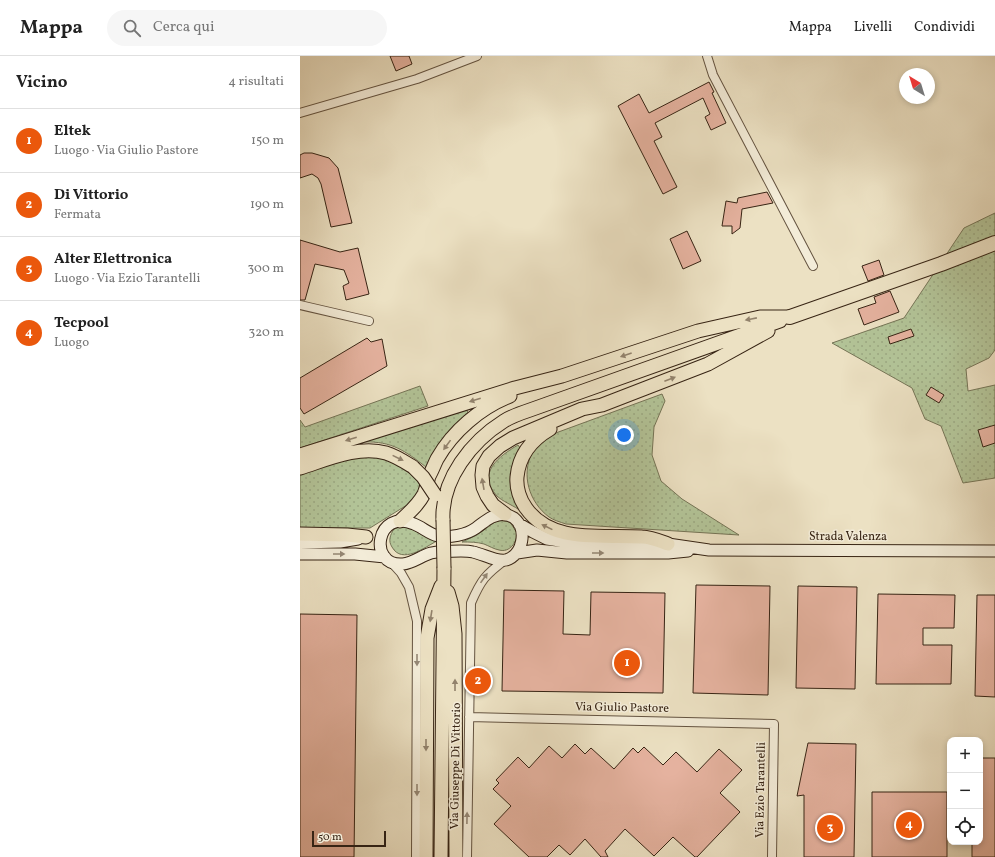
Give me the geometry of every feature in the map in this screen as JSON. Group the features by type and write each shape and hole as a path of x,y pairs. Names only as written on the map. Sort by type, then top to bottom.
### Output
{"highway":[{"path":"441,857 443,517 446,495 452,477 466,455 484,435 505,420 530,410 995,245"},
{"path":"400,521 417,505 425,492 429,477 448,443 465,424 484,410 504,399 562,376 704,329 760,317 790,317"},
{"path":"668,544 643,537 587,536 560,533 543,526 532,516 523,504 518,491 517,478 520,460 527,448 536,438 549,430 585,415 602,405 708,364 748,343 790,317"},
{"path":"300,455 515,388 562,376"},
{"path":"505,514 493,505 486,496 483,487 483,466 490,456 500,446 513,438 582,409 602,405"},
{"path":"300,468 353,452 371,451 385,453 400,458 413,467 423,477 435,495 443,517"},
{"path":"300,534 348,535 366,538"},
{"path":"426,857 427,638 432,609 443,573"},
{"path":"443,573 452,606 455,634 456,857"}],"main road":[{"path":"300,543 340,542 366,538 383,530 389,524 400,521 411,523 438,536 449,537 468,533 496,515 505,514"},
{"name":"Strada Valenza","path":"505,514 514,518 519,524 532,532 547,539 566,542 668,544 700,549"},
{"path":"300,554 355,554 388,559 399,564 409,563 432,553 453,551 473,552 495,559 505,560 517,553 522,545 522,534 519,524"},
{"path":"383,530 379,540 380,549 388,559"},
{"name":"Strada Valenza","path":"517,553 538,550 567,553 668,553 700,549 995,551"}],"street":[{"path":"300,113 417,79 477,56"},
{"path":"707,56 713,75 813,266"},
{"path":"300,305 369,321"},
{"path":"388,559 401,573 410,586 417,621 416,857"},
{"name":"Via Giuseppe Di Vittorio","path":"467,857 471,603 478,587 487,573 505,560"},
{"name":"Via Giulio Pastore","path":"469,717 774,724"},
{"name":"Via Ezio Tarantelli","path":"772,857 774,724"}],"green space":[{"path":"995,213 995,350 989,358 966,369 968,391 995,385 995,478 963,483 941,426 925,419 912,388 832,343 904,318 964,228"},
{"path":"420,386 428,406 300,448 300,420 305,427"},
{"path":"662,394 665,401 654,427 652,455 661,481 682,499 739,535 566,524 551,518 542,511 532,496 527,479 529,461 538,444 553,434"},
{"path":"466,408 468,413 444,438 426,467 398,448 383,443 364,442 363,440"},
{"path":"518,445 520,448 511,471 511,478 522,507 518,509 497,496 491,488 489,473 497,460"},
{"path":"369,455 403,464 421,482 415,500 370,528 300,528 300,472 354,456"},
{"path":"501,520 510,522 517,533 516,540 510,548 506,550 499,550 481,543 462,542 477,535 495,522"},
{"path":"403,526 409,527 428,538 437,541 407,555 396,552 391,545 391,536 394,529"}],"building":[{"path":"390,56 409,56 412,64 396,71"},
{"path":"709,82 714,92 712,93 726,123 711,130 705,117 710,114 703,98 655,123 662,137 654,141 677,187 663,194 618,106 639,94 649,113"},
{"path":"304,153 312,153 329,158 338,168 352,223 331,227 321,184 318,178 312,174 300,178 300,155"},
{"path":"767,192 773,203 742,209 740,228 732,234 732,226 722,226 726,201 737,203 738,198"},
{"path":"687,231 701,261 683,269 670,239"},
{"path":"300,240 340,252 358,248 369,294 346,300 343,286 349,283 344,270 315,264 305,300 300,300"},
{"path":"879,260 884,275 868,281 862,266"},
{"path":"890,291 899,312 864,325 858,309 876,303 874,297"},
{"path":"911,329 914,336 890,344 888,337"},
{"path":"367,338 371,342 382,339 387,366 304,414 300,408 300,378"},
{"path":"931,387 944,395 939,403 926,395"},
{"path":"995,425 995,443 983,447 978,430"},
{"path":"696,585 770,586 768,695 693,693"},
{"path":"798,586 857,587 855,689 796,688"},
{"path":"504,590 564,591 563,634 590,635 591,592 665,593 663,693 502,691"},
{"path":"878,594 955,595 954,628 923,628 923,645 952,645 951,684 876,684"},
{"path":"977,595 995,595 995,697 975,696"},
{"path":"300,614 357,615 354,857 300,857"},
{"path":"808,743 856,744 854,857 804,857 804,795 797,796"},
{"path":"575,744 585,754 591,748 614,769 633,748 638,753 644,747 663,765 676,752 697,772 719,749 742,770 720,793 740,812 697,857 695,857 673,837 654,856 625,829 605,851 608,857 601,857 585,839 570,855 559,845 547,857 529,857 494,824 511,806 493,789 499,783 496,780 518,757 529,768 549,746 562,758"},
{"path":"983,758 995,758 995,857 972,857 972,845 983,845"},
{"path":"872,792 947,792 947,857 872,857"}],"place":[{"name":"Eltek","path":"627,663"},
{"name":"Di Vittorio","path":"478,681"},
{"name":"Tecpool","path":"909,825"},
{"name":"Alter Elettronica","path":"830,828"}]}
